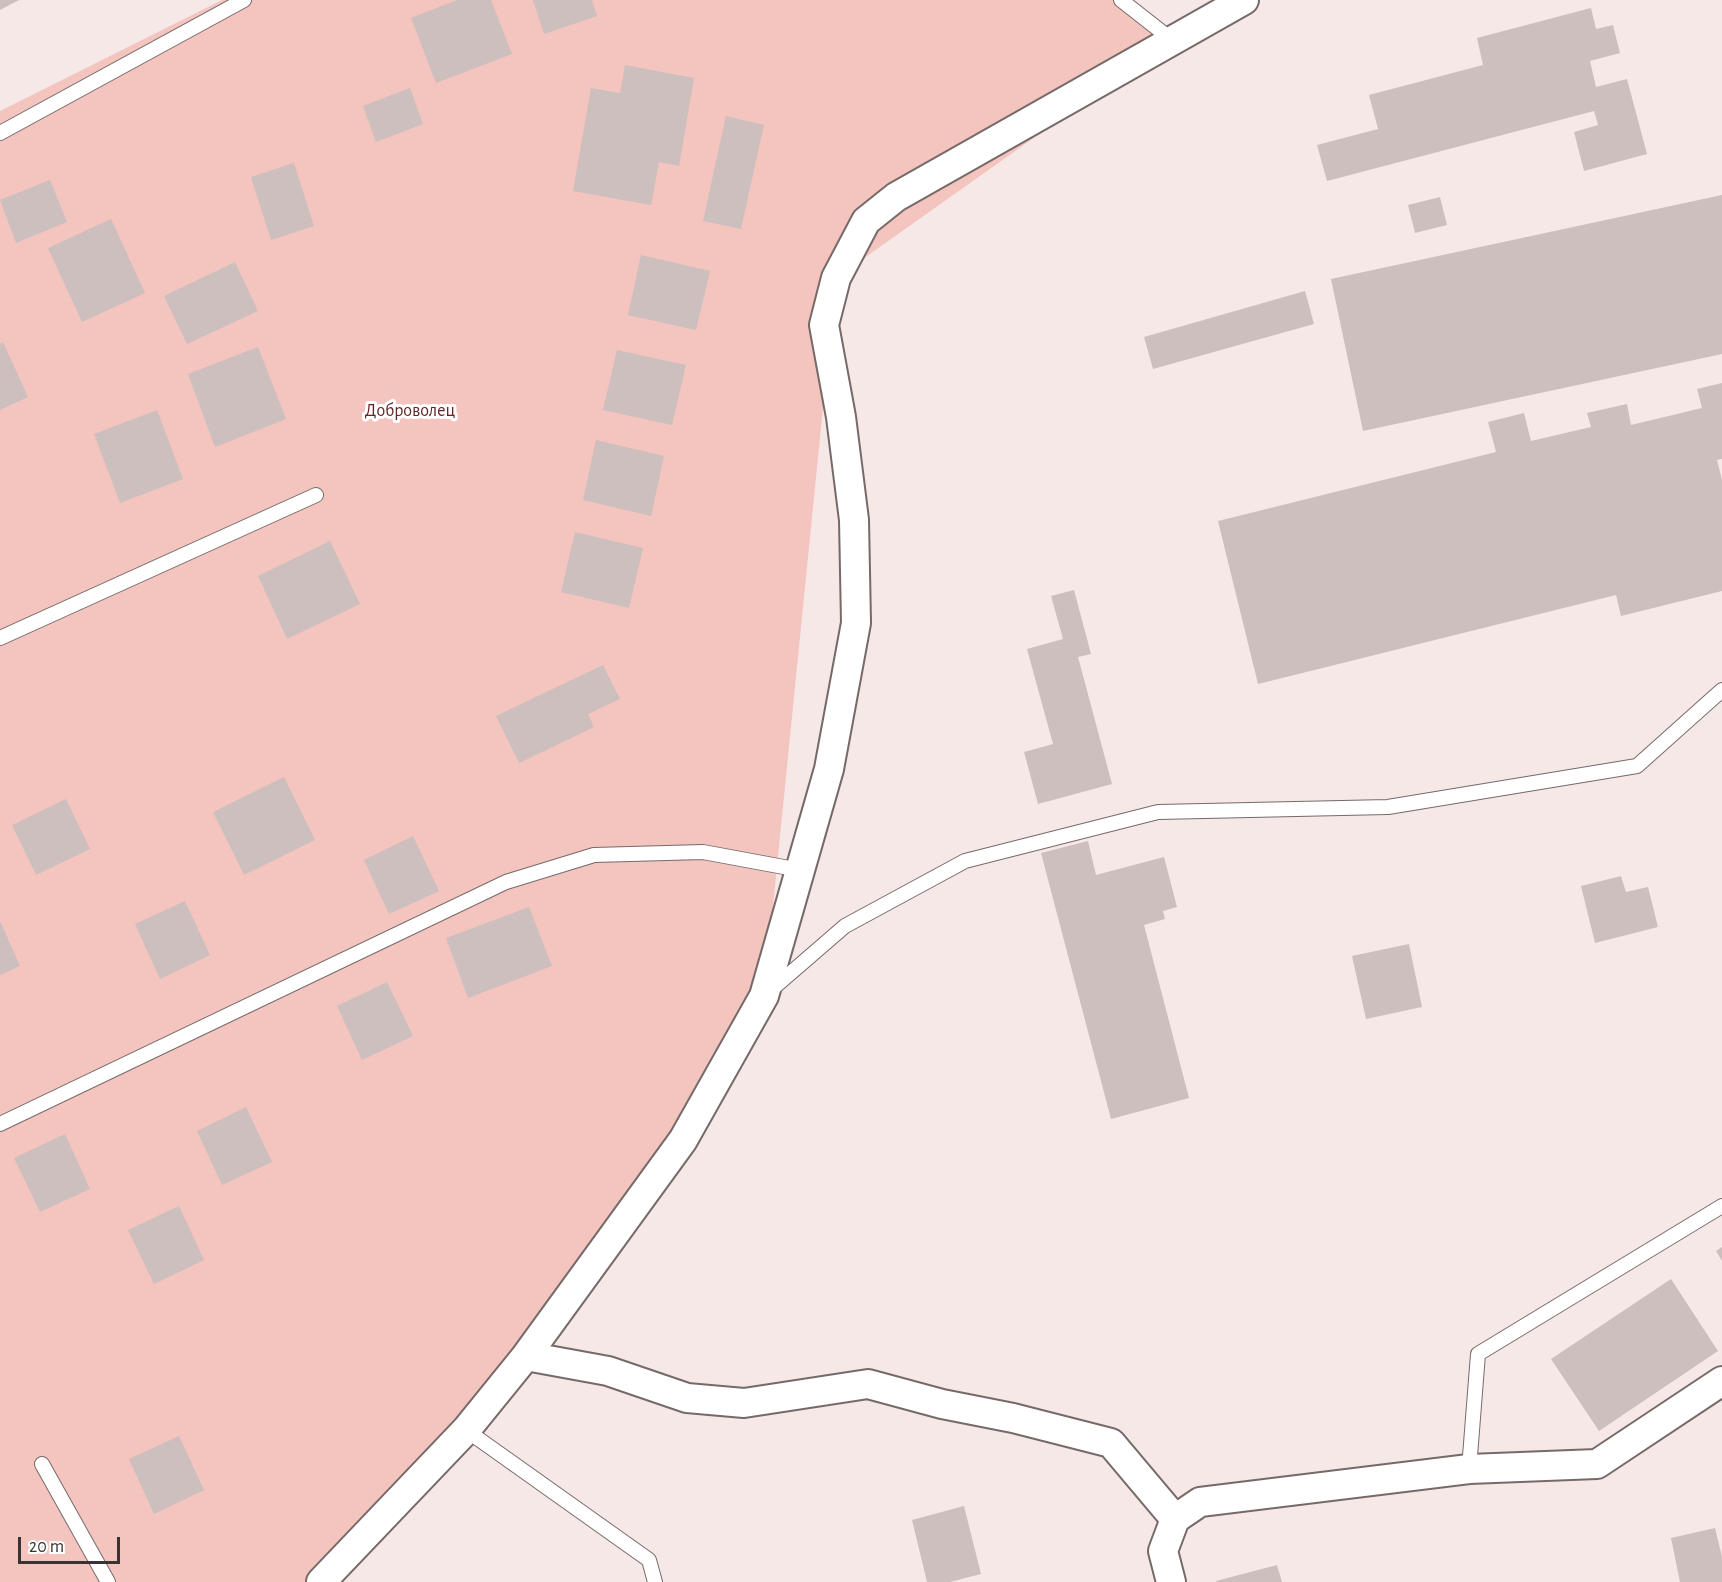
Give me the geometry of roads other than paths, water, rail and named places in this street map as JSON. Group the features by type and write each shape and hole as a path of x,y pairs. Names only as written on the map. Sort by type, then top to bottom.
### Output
{"street":[{"path":"321,1582 466,1430 526,1356 683,1140 764,996 828,769 856,623 854,520 841,417 824,325 836,278 867,221 896,197 1244,0"},
{"path":"526,1356 608,1371 687,1398 744,1403 868,1384 942,1404 1014,1418 1111,1443 1175,1519"},
{"path":"1171,1582 1163,1551 1175,1519 1200,1502 1469,1469 1597,1464 1722,1381"}],"lane":[{"path":"0,133 244,0"},
{"path":"1121,0 1173,40"},
{"path":"0,638 316,495"},
{"path":"764,996 845,926 965,861 1158,812 1388,807 1637,766 1722,690"},
{"path":"0,1124 506,882 594,855 703,852 800,870"},
{"path":"1469,1469 1478,1354 1722,1206"},
{"path":"466,1430 649,1560 655,1582"},
{"path":"42,1464 108,1582"}],"park label":[{"name":"Доброволец","path":"410,411"}]}
